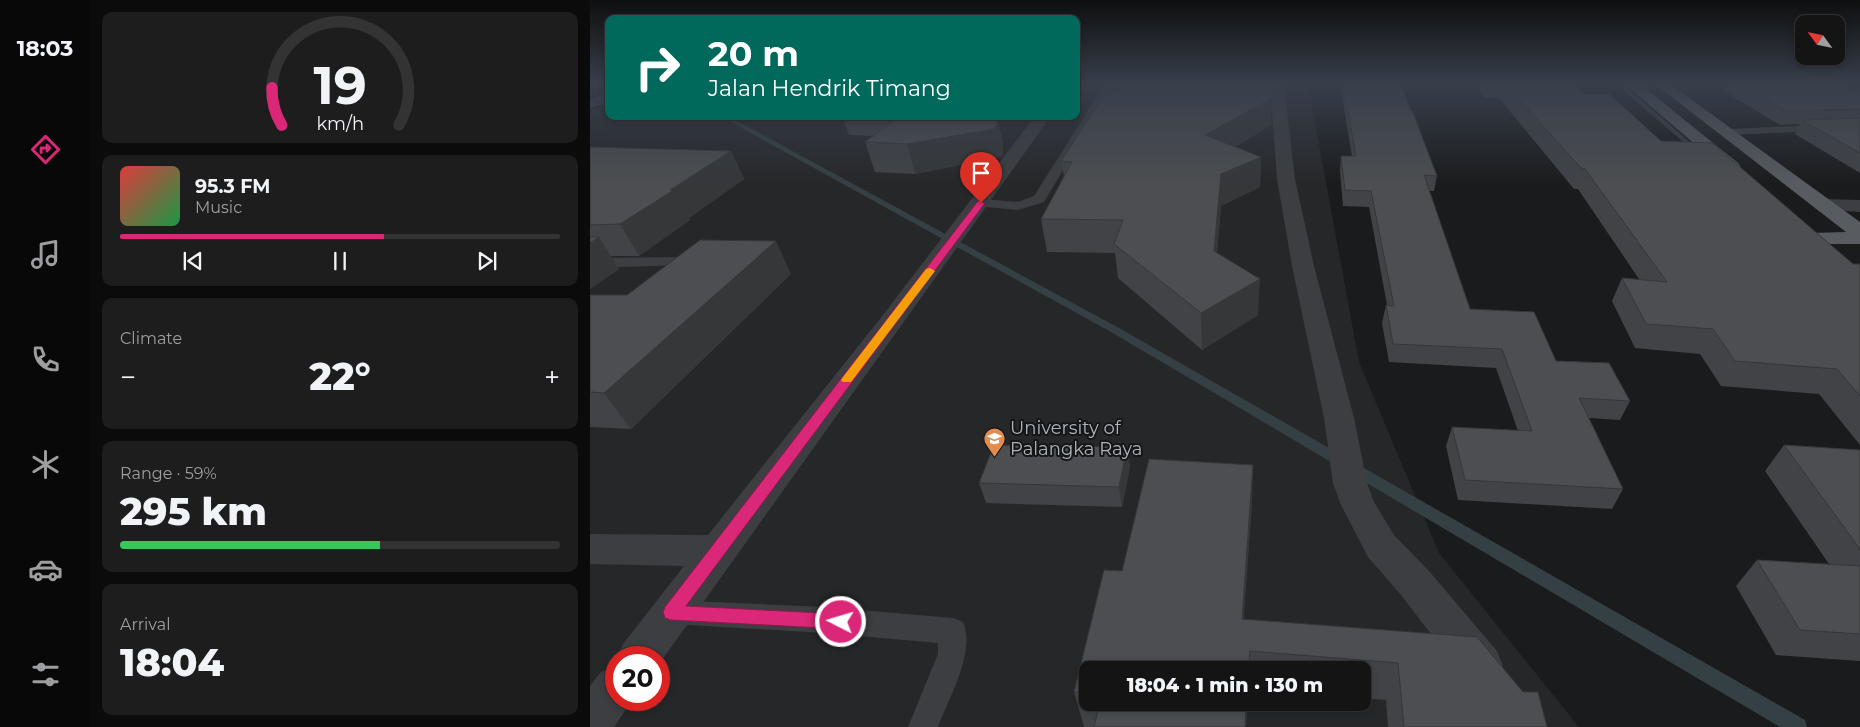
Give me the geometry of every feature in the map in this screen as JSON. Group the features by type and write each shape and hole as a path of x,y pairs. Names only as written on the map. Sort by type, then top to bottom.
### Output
{"main road":[{"path":"1673,118 1743,176"},
{"path":"1709,118 1860,232"},
{"path":"1838,254 1811,232 1860,238"}],"street":[{"path":"1279,118 1286,179 1303,266 1339,418 1350,483 1358,505 1381,546 1415,583 1501,689"},
{"path":"647,646 716,551 981,203 1040,120"},
{"path":"1823,205 1860,206"},
{"path":"590,550 716,551"},
{"path":"590,723 605,702"}],"lane":[{"path":"981,203 1015,207 1032,203 1039,199 1089,118"},
{"path":"1728,132 1860,126"},
{"path":"590,263 682,262"},
{"path":"671,612 824,620 953,631 952,654 923,727"}],"shaded area":[{"name":"University of Palangka Raya","path":"590,118 605,118 605,120 1080,120 1080,118 1314,118 1359,362 1439,553 1579,727 590,727"}],"building":[{"path":"1089,118 1236,118 1205,135 1261,157 1221,174 1214,251 1260,279 1201,313 1114,244 1123,220 1041,219 1072,162 1061,161"},
{"path":"1349,118 1415,118 1437,176 1424,175 1470,309 1534,312 1556,361 1609,363 1630,401 1579,398 1623,489 1465,480 1452,427 1532,431 1502,349 1393,344 1386,305 1394,306 1371,191 1345,190 1341,156 1356,156"},
{"path":"1536,118 1635,118 1661,141 1712,143 1853,264 1860,264 1860,396 1837,369 1735,361 1713,329 1646,324 1622,278 1667,282 1585,169 1581,168"},
{"path":"1860,118 1860,153 1802,120"},
{"path":"895,120 997,120 995,129 907,144 865,142"},
{"path":"590,147 731,151 620,224 590,225"},
{"path":"590,237 599,237 590,243"},
{"path":"700,240 776,241 604,393 590,392 590,295 627,295"},
{"path":"994,445 1127,447 1119,487 979,483"},
{"path":"1784,445 1860,450 1860,549"},
{"path":"1149,459 1253,465 1242,619 1477,637 1523,692 1538,692 1547,727 1404,727 1398,663 1250,651 1249,661 1082,661 1104,570 1122,571"},
{"path":"1757,560 1860,566 1860,634 1800,630"},
{"path":"1079,672 1079,692 1074,692"},
{"path":"1098,711 1246,711 1245,727 1094,727"}],"waterway":[{"path":"1658,118 1697,151"},
{"path":"730,120 1115,330 1798,727"}],"slow traffic":[{"path":"847,380 930,271"}],"place":[{"name":"University of Palangka Raya","path":"994,457"}],"route":[{"path":"841,622 671,612 981,203"}]}
